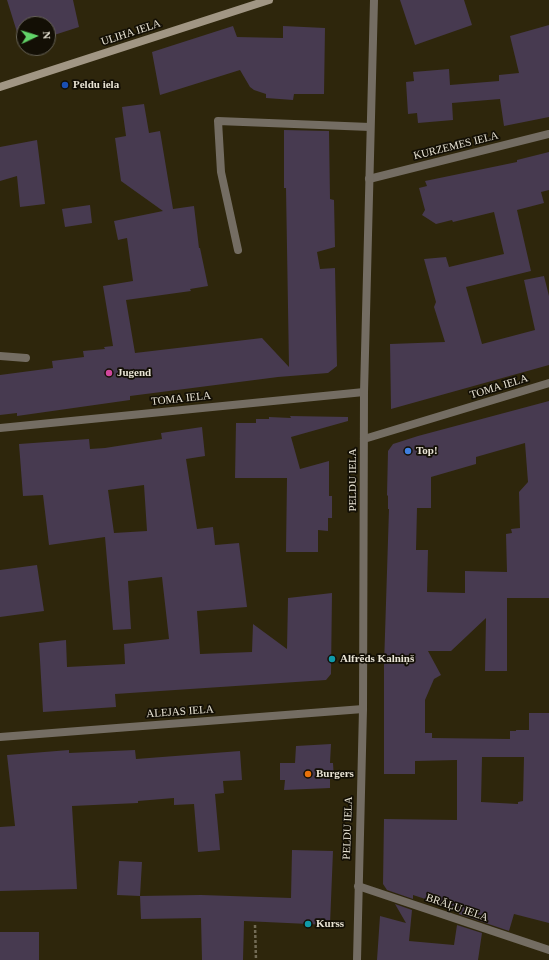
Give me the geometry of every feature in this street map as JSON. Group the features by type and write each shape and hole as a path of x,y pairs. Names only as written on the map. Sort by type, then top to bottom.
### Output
{"main road":[{"name":"ULIHA IELA","path":"0,87 269,0"}],"street":[{"name":"PELDU IELA","path":"357,960 362,709 364,392 374,0"},
{"path":"238,250 221,172 218,121 370,127"},
{"name":"KURZEMES IELA","path":"369,179 549,134"},
{"path":"0,356 26,358"},
{"name":"TOMA IELA","path":"364,439 549,383"},
{"name":"TOMA IELA","path":"0,428 364,392"},
{"name":"ALEJAS IELA","path":"0,737 362,709"},
{"name":"BRĀĻU IELA","path":"358,886 549,950"}],"path":[{"path":"255,925 256,960"}],"building":[{"path":"7,0 73,0 79,27 56,34 56,16 16,16 16,29"},
{"path":"400,0 464,0 472,25 415,45"},
{"path":"549,25 549,117 504,126 500,99 452,103 453,120 418,123 417,113 408,114 406,82 414,81 413,72 449,69 450,85 499,81 499,75 519,73 510,36"},
{"path":"233,26 237,37 283,38 283,26 325,28 324,94 294,94 293,100 266,98 266,94 250,87 240,70 160,95 152,52"},
{"path":"144,104 149,133 160,131 173,209 194,206 199,248 208,286 190,289 191,291 126,300 135,353 262,338 289,367 286,188 284,188 284,130 329,131 330,199 334,200 335,247 317,252 320,269 335,268 337,366 328,373 278,377 130,396 130,400 17,416 17,413 0,415 0,375 53,368 52,361 84,357 83,351 105,349 104,347 113,346 103,286 133,281 127,238 118,240 114,221 163,211 121,181 115,138 126,136 122,107"},
{"path":"37,140 45,204 20,207 17,176 0,181 0,147"},
{"path":"549,152 549,190 541,192 544,203 517,210 531,271 466,287 482,344 535,330 524,280 544,276 549,296 549,365 391,409 390,344 445,342 434,307 436,302 424,259 446,257 449,267 504,254 494,212 453,222 452,220 436,224 422,215 425,210 419,188 427,186 425,181 517,162 517,160"},
{"path":"90,205 92,223 65,227 62,209"},
{"path":"549,401 549,598 507,598 507,671 485,671 486,618 451,651 428,651 441,675 434,679 425,700 425,733 432,733 432,738 510,739 510,731 529,730 529,713 549,713 549,923 514,914 509,931 459,914 459,910 413,895 413,899 387,890 383,884 384,819 457,820 457,760 415,761 415,774 384,774 384,665 389,509 387,495 388,451 393,444","holes":["525,443 528,482 519,492 520,528 511,529 512,533 506,534 507,572 465,571 465,593 427,592 428,550 416,550 417,508 431,508 431,477 476,464 476,457","482,757 524,757 523,801 518,802 518,804 481,802"]},
{"path":"290,416 348,417 348,421 291,437 300,469 329,461 329,496 332,496 332,518 328,518 328,531 318,530 318,552 286,552 287,478 235,478 236,423 256,423 256,419 269,419 269,417 291,418"},
{"path":"202,427 205,456 186,459 197,529 213,527 215,545 239,543 247,607 197,611 200,654 252,652 253,624 287,649 288,598 332,593 331,674 326,680 115,694 116,707 43,712 39,643 66,640 67,667 125,664 124,644 169,639 162,577 128,581 131,629 113,630 105,537 49,545 43,495 23,496 19,444 89,439 90,449 105,448 162,439 161,433","holes":["144,485 147,531 114,533 108,490"]},
{"path":"37,565 44,611 0,617 0,570"},
{"path":"331,744 330,763 333,763 334,779 330,779 330,788 284,790 285,780 280,780 280,763 295,763 296,746"},
{"path":"69,750 69,753 135,750 136,759 240,751 242,780 223,781 224,793 215,794 220,850 198,852 194,804 174,805 174,798 138,801 138,803 72,806 77,889 0,891 0,827 15,826 7,755"},
{"path":"292,850 333,851 330,925 244,921 243,960 202,960 201,918 141,919 140,896 201,895 291,898"},
{"path":"119,861 142,862 140,896 117,895"},
{"path":"395,904 412,910 409,941 454,945 457,925 482,933 478,960 377,960 380,916 406,923"},
{"path":"0,932 39,932 39,960 0,960"}],"place":[{"name":"Peldu iela","path":"65,85"},
{"name":"Jugend","path":"109,373"},
{"name":"Top!","path":"408,451"},
{"name":"Alfrēds Kalniņš","path":"332,659"},
{"name":"Burgers","path":"308,774"},
{"name":"Kurss","path":"308,924"}]}
